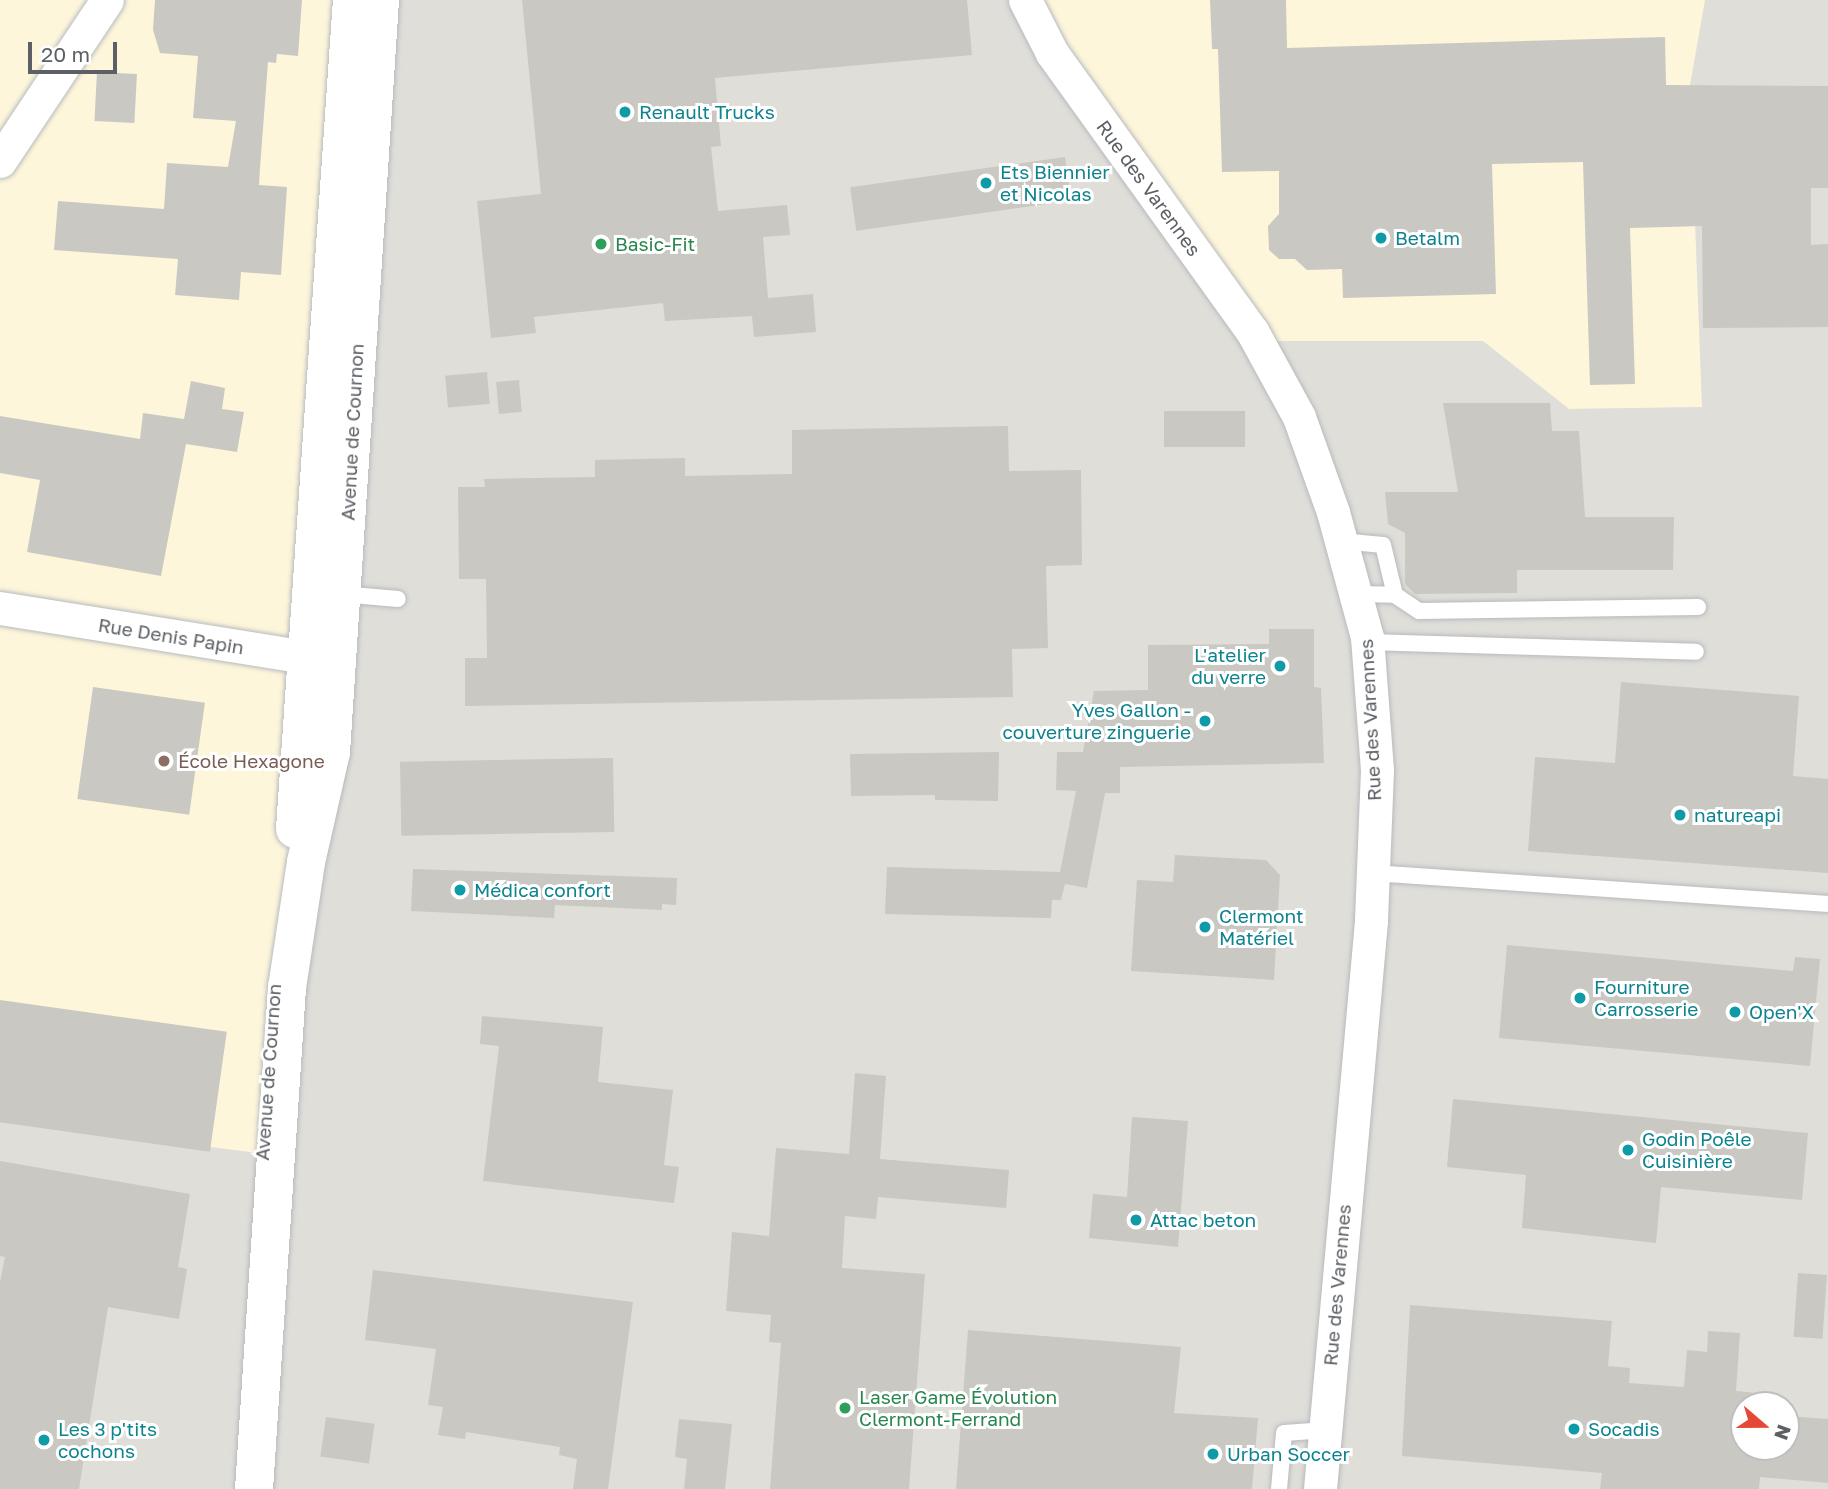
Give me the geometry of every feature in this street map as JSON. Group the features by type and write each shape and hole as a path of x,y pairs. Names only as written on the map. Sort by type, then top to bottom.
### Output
{"main road":[{"name":"Avenue de Cournon","path":"239,1489 271,1013 293,853 352,0"},
{"name":"Avenue de Cournon","path":"254,1489 287,988 306,862 331,752 380,0"}],"street":[{"path":"0,161 107,0"},
{"name":"Rue des Varennes","path":"1026,0 1052,53 1252,331 1299,417 1341,541 1367,642 1377,770 1373,873 1320,1489"},
{"name":"Rue Denis Papin","path":"0,608 305,657"},
{"path":"305,657 340,640"},
{"name":"Avenue de Cournon","path":"305,657 321,676 306,862"}],"lane":[{"path":"318,464 329,482 326,577 342,596 398,599"},
{"path":"1341,541 1383,545 1395,595"},
{"path":"1356,594 1395,595 1419,611 1698,607"},
{"path":"1367,642 1696,652"},
{"path":"267,1489 300,1003 321,861 331,752"},
{"path":"1373,873 1828,904"},
{"path":"1279,1489 1284,1433 1323,1430"}],"shaded area":[{"path":"0,0 379,0 275,1155 0,1121"},
{"path":"379,0 1011,0 1238,341 1483,341 1569,409 1702,407 1690,85 1705,0 1828,0 1828,1489 0,1489 0,1121 274,1155"},
{"path":"1011,0 1828,0 1690,85 1702,407 1569,409 1483,341 1239,341"}],"building":[{"path":"155,0 302,0 298,56 277,54 276,63 268,62 259,185 287,187 281,275 241,272 239,300 175,295 178,259 54,250 58,201 164,209 167,163 228,167 236,121 193,118 198,56 160,53 153,30"},
{"path":"522,0 967,0 972,55 715,78 721,146 711,147 718,211 787,205 790,235 763,237 768,298 813,294 816,332 754,337 752,316 665,321 663,303 534,317 536,333 491,338 477,201 541,194"},
{"path":"1210,0 1286,0 1287,48 1665,37 1666,85 1828,86 1828,188 1811,188 1811,245 1828,244 1828,327 1703,328 1702,226 1630,228 1635,384 1590,385 1583,162 1492,164 1496,294 1343,298 1342,269 1307,270 1295,259 1279,259 1269,250 1268,226 1279,214 1279,171 1222,172 1218,49 1212,49"},
{"path":"97,72 137,74 134,123 94,121"},
{"name":"Ets Biennier et Nicolas","path":"1065,157 1071,201 856,231 850,187"},
{"path":"487,372 490,404 448,408 445,376"},
{"path":"519,380 522,412 499,414 496,382"},
{"path":"191,381 225,388 222,409 244,412 237,452 186,444 161,576 27,552 40,480 0,473 0,416 140,439 143,413 184,419"},
{"path":"1443,403 1550,403 1552,431 1579,431 1585,517 1674,517 1673,570 1517,570 1517,593 1415,594 1405,584 1405,533 1388,524 1385,492 1458,492"},
{"path":"1164,411 1245,411 1245,447 1164,447"},
{"path":"1008,426 1009,471 1081,470 1082,565 1046,566 1048,648 1012,649 1013,697 465,706 465,658 487,658 486,579 459,579 458,487 485,487 484,479 595,477 595,460 685,458 685,476 792,474 792,430"},
{"path":"1269,629 1314,629 1314,687 1321,688 1324,763 1120,767 1120,793 1105,793 1087,888 1065,884 1061,900 1052,900 1051,918 885,914 887,867 1060,872 1076,791 1056,790 1057,752 1083,752 1094,691 1148,690 1148,645 1269,644"},
{"name":"natureapi","path":"1621,682 1799,696 1793,776 1828,779 1828,873 1528,851 1535,757 1615,763"},
{"path":"93,687 205,703 189,815 77,799"},
{"path":"999,752 998,801 935,800 935,795 851,796 850,754"},
{"path":"613,758 614,832 401,836 400,762"},
{"name":"Clermont Matériel","path":"1175,855 1266,860 1280,875 1274,980 1131,971 1137,880 1173,882"},
{"path":"413,869 677,878 676,905 662,904 662,910 555,905 554,918 411,911"},
{"path":"1507,945 1793,971 1795,957 1820,959 1810,1066 1499,1038"},
{"path":"0,1000 227,1032 210,1152 0,1122"},
{"path":"482,1016 603,1027 598,1082 673,1090 664,1165 679,1167 674,1203 483,1181 499,1046 480,1044"},
{"path":"855,1073 886,1076 880,1159 1009,1170 1006,1208 878,1197 876,1219 845,1216 842,1268 925,1274 909,1489 770,1489 781,1343 769,1342 771,1315 726,1311 732,1232 769,1236 776,1148 849,1154"},
{"name":"Godin Poêle Cuisinière","path":"1453,1099 1808,1133 1802,1200 1661,1187 1656,1243 1522,1228 1526,1175 1447,1167"},
{"path":"1132,1117 1188,1121 1178,1247 1089,1238 1093,1194 1127,1197"},
{"path":"0,1161 190,1194 178,1267 187,1269 179,1319 108,1307 79,1489 0,1489 0,1282 5,1257 0,1256"},
{"path":"373,1270 633,1302 608,1489 573,1489 577,1459 559,1455 560,1447 466,1432 465,1439 438,1435 443,1407 428,1405 436,1349 365,1340"},
{"path":"1798,1273 1827,1275 1822,1339 1794,1337"},
{"name":"Socadis","path":"1410,1305 1612,1321 1608,1366 1630,1368 1629,1383 1684,1387 1687,1350 1707,1352 1708,1331 1740,1333 1736,1391 1730,1391 1730,1461 1800,1461 1800,1417 1828,1419 1828,1483 1760,1477 1759,1489 1600,1489 1602,1473 1402,1456"},
{"path":"968,1330 1181,1347 1174,1413 1258,1418 1252,1489 956,1489"},
{"path":"326,1417 375,1424 369,1463 320,1457"},
{"path":"679,1419 732,1424 725,1489 684,1489 687,1459 675,1457"}],"place":[{"name":"Renault Trucks","path":"625,112"},
{"name":"Ets Biennier et Nicolas","path":"986,183"},
{"name":"Betalm","path":"1381,238"},
{"name":"Basic-Fit","path":"601,244"},
{"name":"L'atelier du verre","path":"1280,666"},
{"name":"Yves Gallon - couverture zinguerie","path":"1205,721"},
{"name":"École Hexagone","path":"164,761"},
{"name":"natureapi","path":"1680,815"},
{"name":"Médica confort","path":"460,890"},
{"name":"Clermont Matériel","path":"1205,927"},
{"name":"Fourniture Carrosserie","path":"1580,998"},
{"name":"Open'X","path":"1735,1012"},
{"name":"Godin Poêle Cuisinière","path":"1628,1150"},
{"name":"Attac beton","path":"1136,1220"},
{"name":"Laser Game Évolution Clermont-Ferrand","path":"845,1408"},
{"name":"Socadis","path":"1574,1429"},
{"name":"Les 3 p'tits cochons","path":"44,1440"},
{"name":"Urban Soccer","path":"1213,1454"}]}
